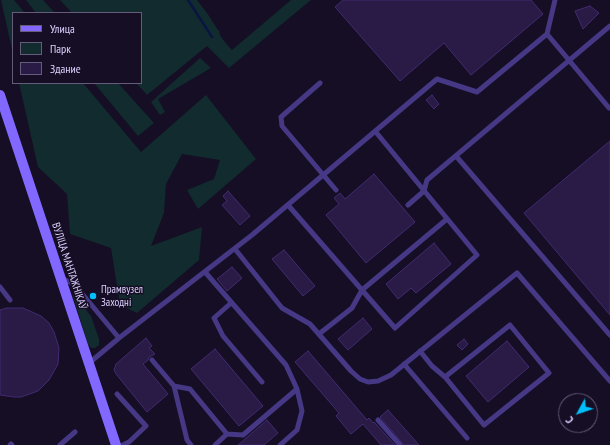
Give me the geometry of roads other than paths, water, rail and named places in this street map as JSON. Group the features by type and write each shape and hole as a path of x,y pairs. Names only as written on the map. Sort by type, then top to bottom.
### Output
{"street":[{"name":"ВУЛІЦА МАНТАЖНІКАЎ","path":"0,95 116,445"}],"lane":[{"path":"88,364 119,338 235,249 437,79 477,92 547,34 555,0"},
{"path":"408,205 424,190 427,180 610,26"},
{"path":"547,34 608,108"},
{"path":"320,83 282,117 282,126 336,190"},
{"path":"288,205 395,328 477,256 375,132"},
{"path":"456,156 610,335"},
{"path":"319,334 352,308 362,290 447,218"},
{"path":"235,249 282,308 310,324 360,380 368,382 378,381 391,375 517,273 610,381"},
{"path":"205,272 286,366 298,388 302,411 297,430 280,445"},
{"path":"61,278 74,284 119,338"},
{"path":"0,287 10,300"},
{"path":"232,303 214,318 223,336 262,382"},
{"path":"420,351 432,366 445,377 484,425 549,373 510,325 445,377"},
{"path":"152,360 174,386 187,440 190,445"},
{"path":"404,364 467,438"},
{"path":"174,386 190,389 227,434"},
{"path":"215,445 227,434 243,435 298,388"},
{"path":"117,394 146,426 129,442 123,445"},
{"path":"378,420 400,445"},
{"path":"60,445 75,432"}],"waterway":[{"path":"188,0 212,37"}],"place":[{"name":"Прамвузел Заходні","path":"93,296"}]}
